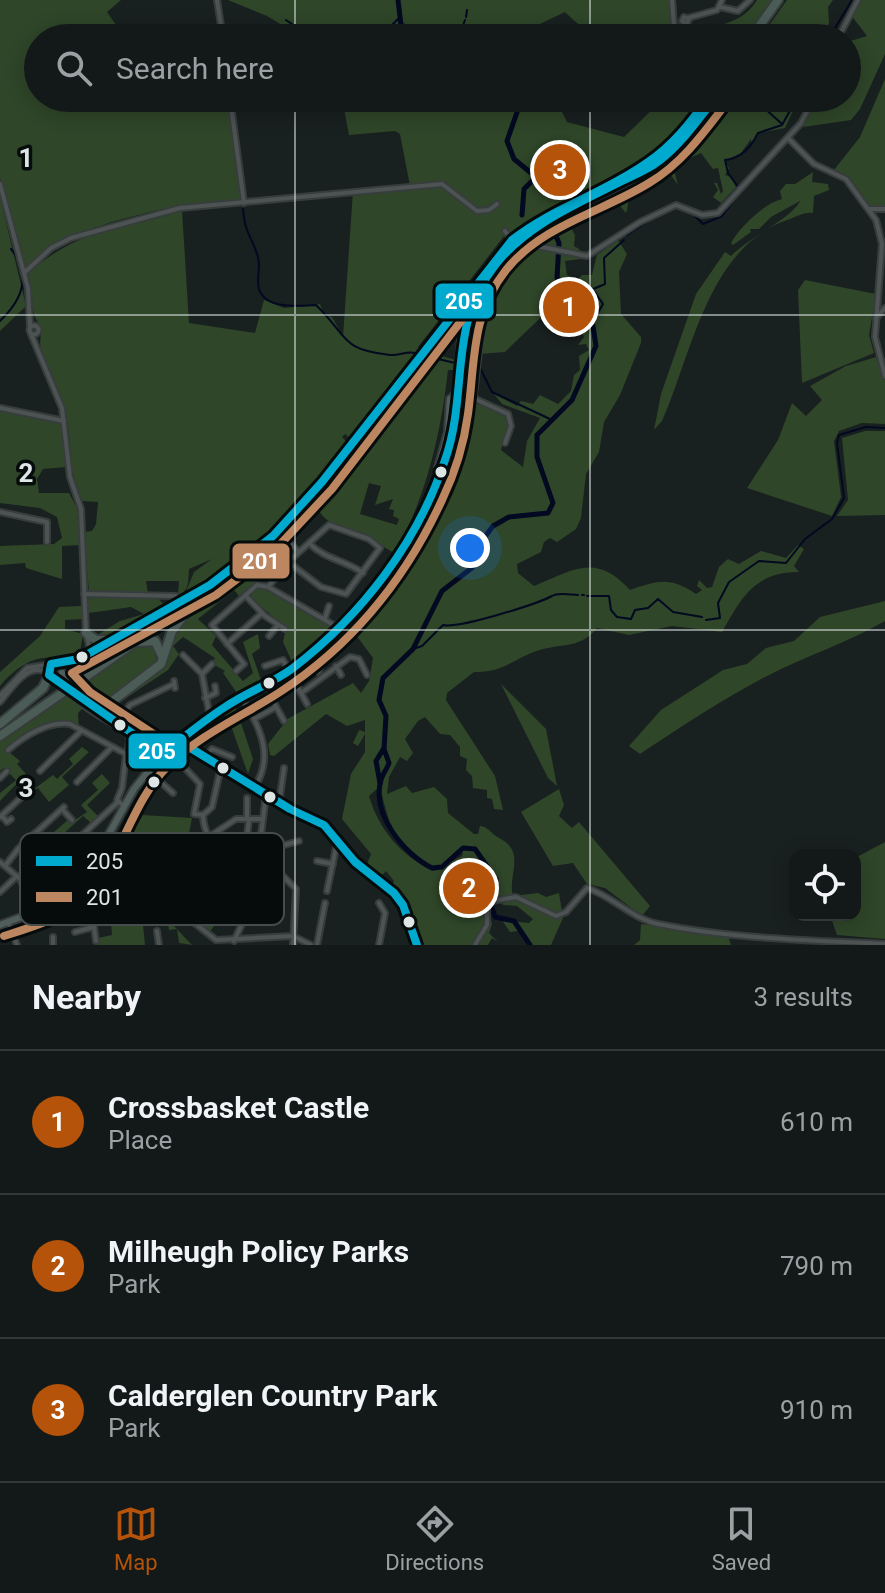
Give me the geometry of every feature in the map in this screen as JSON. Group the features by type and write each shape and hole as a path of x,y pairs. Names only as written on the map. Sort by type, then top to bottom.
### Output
{"highway":[{"path":"764,24 781,0"},
{"path":"0,733 256,550 294,515 512,240 549,212 629,175 656,157 680,136 698,112"},
{"path":"124,691 159,666 181,617 276,539 310,503 495,265 518,240 545,221 657,163 681,142 704,112"},
{"path":"457,393 460,345 467,317 495,265"},
{"path":"66,686 231,576"},
{"path":"90,651 210,585"},
{"path":"86,633 96,640 110,639"},
{"path":"98,712 158,664 162,656 161,648 153,640 132,644"},
{"path":"0,724 55,674"}],"main road":[{"path":"111,833 148,770 165,752 210,718 289,672 378,587 404,550 445,462 453,433 457,393"},
{"path":"55,674 90,651"},
{"path":"54,663 79,659"},
{"path":"54,663 55,674"},
{"path":"54,663 55,674 98,712 165,752"},
{"path":"179,741 279,803 319,820 359,866 394,893 403,905 417,945"}],"street":[{"path":"217,0 221,24"},
{"path":"672,0 674,24"},
{"path":"720,7 722,0"},
{"path":"688,18 708,14 720,7 738,11 750,0"},
{"path":"845,24 858,0"},
{"path":"232,112 244,203"},
{"path":"471,412 484,323 495,284 530,249 537,246 579,257 587,256 605,248 632,226 672,206 683,205 702,215 722,211 809,112"},
{"path":"788,138 814,164 846,179 869,209 881,232 876,318 877,354 885,376"},
{"path":"0,184 24,273 31,334 64,421 70,477 81,509 86,633 90,651"},
{"path":"24,273 51,248 88,231 180,208 442,184 477,211 489,210 497,204"},
{"path":"869,209 885,209"},
{"path":"505,231 512,240"},
{"path":"876,318 885,308"},
{"path":"31,317 38,329 35,343"},
{"path":"30,326 38,329"},
{"path":"31,334 38,329"},
{"path":"457,393 473,395 508,414 511,426 505,443"},
{"path":"0,408 64,421"},
{"path":"0,512 47,522 47,542"},
{"path":"268,587 288,562 329,525 371,540 381,549 349,593 321,587 288,562"},
{"path":"290,543 299,552"},
{"path":"309,543 324,556 347,562 363,573"},
{"path":"236,671 244,664 212,625 257,585 268,587 305,612 325,618 337,627"},
{"path":"232,593 239,601"},
{"path":"84,594 176,596"},
{"path":"245,595 262,613 285,629"},
{"path":"325,618 329,606"},
{"path":"227,644 262,613"},
{"path":"269,636 278,625"},
{"path":"183,655 202,674 210,718"},
{"path":"301,693 336,666 354,657 359,659 367,672"},
{"path":"265,666 283,660 305,702"},
{"path":"0,699 25,669 54,663"},
{"path":"202,674 210,666 217,672"},
{"path":"336,666 339,674"},
{"path":"0,699 29,671 40,669 55,674"},
{"path":"318,670 325,675"},
{"path":"116,723 130,705 174,685"},
{"path":"205,698 218,689"},
{"path":"270,697 282,720"},
{"path":"245,703 254,719 266,756 266,765 255,787"},
{"path":"254,719 276,707"},
{"path":"8,750 27,735 60,724 81,731 111,748 127,752"},
{"path":"40,771 81,731"},
{"path":"84,833 118,802 130,731"},
{"path":"77,782 111,748"},
{"path":"205,758 212,749 232,757"},
{"path":"185,768 200,784 194,814 203,815 212,807 221,767"},
{"path":"279,803 284,768"},
{"path":"148,770 173,793"},
{"path":"0,778 7,771"},
{"path":"7,822 1,816 27,792"},
{"path":"261,833 266,794"},
{"path":"247,798 247,833"},
{"path":"118,802 126,806"},
{"path":"35,833 63,808 72,820"},
{"path":"203,815 206,833"},
{"path":"215,833 236,819 262,819"},
{"path":"327,891 338,840"},
{"path":"284,845 299,841"},
{"path":"20,848 3,864 20,881"},
{"path":"317,861 333,864"},
{"path":"0,892 17,876"},
{"path":"284,878 297,892 293,945"},
{"path":"475,945 487,925 487,902 516,897 556,916 566,912 587,888 605,894 637,917 656,923 734,935 885,944"},
{"path":"195,925 207,936 234,941 293,936 314,945 325,903"},
{"path":"379,903 385,907 379,945"},
{"path":"4,924 17,945"},
{"path":"234,941 240,925"},
{"path":"75,932 94,927 96,941"},
{"path":"157,931 159,945"},
{"path":"53,937 53,945"}],"green space":[{"path":"0,0 121,0 107,12 115,24 24,24 24,112 234,112 246,205 182,210 189,323 255,333 264,300 284,308 320,304 324,315 332,317 343,337 353,191 410,186 400,134 395,131 349,135 345,112 562,112 567,122 624,137 650,112 694,112 685,125 639,165 566,200 507,239 504,236 351,439 345,434 342,437 348,443 272,531 184,596 194,572 212,559 189,569 186,588 178,595 179,581 146,581 148,593 89,592 84,532 92,531 96,524 98,502 82,501 78,491 67,419 41,353 42,330 34,315 28,273 83,239 177,212 175,206 79,234 26,268 0,178"},
{"path":"228,0 669,0 672,24 578,24 565,12 540,24 280,24"},
{"path":"757,0 772,0 756,24 724,24 731,22"},
{"path":"787,0 833,0 828,7 828,24 770,24"},
{"path":"860,0 885,0 885,54 861,107 861,38 867,36 861,24 851,15"},
{"path":"885,79 885,206 871,208 849,177 834,170 860,137"},
{"path":"705,112 792,112 785,128 758,133 752,145 751,139 741,153 725,161 729,168 725,175 731,177 736,187 721,203 713,197 718,190 714,183 717,183 721,194 723,191 718,168 713,169 701,153 673,166 678,185 670,174 631,187 626,213 610,194 615,190 625,197 626,185 651,171"},
{"path":"811,112 858,112 851,120 803,127"},
{"path":"813,172 812,182 828,184 829,190 814,196 813,213 763,232 789,214 800,201 771,217 759,229 750,229 751,232 733,245 731,243 752,217 782,199 780,191 786,184 795,184"},
{"path":"0,197 26,306 0,331"},
{"path":"564,215 575,235 574,246 579,249 581,259 565,261 567,275 578,279 582,275 592,275 597,255 618,240 627,254 619,272 621,314 641,337 641,343 620,395 604,422 599,452 586,474 581,518 576,529 557,542 550,538 544,542 541,552 517,564 518,573 534,586 573,570 595,568 606,571 630,590 664,582 679,585 696,594 702,590 697,586 699,580 707,588 712,587 719,567 728,559 739,564 761,551 786,558 798,545 804,549 794,566 799,572 771,576 752,589 722,632 672,626 629,635 597,628 578,642 531,653 501,668 474,672 447,693 446,700 495,776 503,810 494,809 492,799 487,798 487,790 473,788 472,776 466,770 467,759 460,756 460,747 450,735 440,734 425,717 418,721 405,739 413,753 407,761 400,757 389,777 387,794 406,786 412,793 434,787 447,799 448,813 474,834 478,834 480,826 486,828 512,850 513,896 538,893 546,897 559,893 563,918 551,945 527,945 518,931 510,932 502,920 529,923 533,919 517,906 503,905 501,901 487,902 492,924 489,933 498,942 492,938 488,945 420,945 392,886 394,881 386,871 379,878 365,869 371,854 342,819 351,774 365,752 365,734 358,746 353,743 359,730 365,732 365,720 347,726 326,714 274,756 270,755 268,744 283,725 282,722 353,683 361,693 369,681 373,658 356,635 327,655 312,654 375,595 404,554 450,463 476,401 505,414 508,428 501,450 523,467 527,441 540,418 502,404 494,394 517,406 521,401 533,404 540,395 558,404 571,391 574,375 580,370 579,356 589,350 586,344 578,345 584,337 575,317 579,300 572,296 560,299 505,352 479,354 474,388 461,386 468,333 488,286 520,245","holes":["380,786 390,823 401,843 432,868 441,867 434,871 402,850 379,820 369,796","457,850 463,853 462,856 442,866"]},
{"path":"761,233 740,252 721,277 694,334 662,421 654,430 661,394 696,294 725,252 731,256"},
{"path":"805,280 876,294 869,335 874,353 802,383 798,290"},
{"path":"438,343 444,347 438,355 456,360 455,370 448,370 439,429 424,486 402,540 371,591 365,595 394,553 340,528 322,515 318,508 258,567 253,578 259,583 240,597 234,590 198,619 216,636 212,645 243,681 253,673 243,642 258,634 260,648 252,654 262,683 218,710 210,710 217,709 237,693 223,673 225,671 211,663 215,658 183,637 173,646 179,654 168,670 111,708 111,714 118,718 107,714 106,708 158,671 186,615 294,527","holes":["369,483 381,486 375,505 393,499 389,509 394,510 393,516 399,519 397,525 360,514"]},
{"path":"876,357 885,380 885,424 862,423 839,431 834,441 841,497 832,516 747,488 778,440 792,403 806,416 822,400 810,386 846,366"},
{"path":"0,411 62,423 66,467 43,469 37,479 39,493 69,493 78,510 81,545 62,546 62,579 26,568 25,563 0,565 0,546 54,544 62,538 57,517 40,508 0,503"},
{"path":"865,431 885,431 885,515 837,516 848,500 842,438"},
{"path":"257,587 277,593 314,618 330,624 328,630 293,664 283,642 286,628 250,597"},
{"path":"92,596 156,596 166,607 105,639 94,637 120,621 144,614 131,607 89,613 87,600"},
{"path":"885,601 885,621 751,685 640,754 629,746 661,710 723,670 747,664 766,648 794,641 820,617"},
{"path":"81,606 83,619 65,620 65,629 83,634 80,652 66,660 46,658 29,662 0,686 0,672 40,636 59,607"},
{"path":"152,643 157,661 99,705 73,689 142,644"},
{"path":"501,684 546,729 557,786 548,778"},
{"path":"68,693 84,707 78,713 79,727 86,728 84,731 53,725 23,736 9,752 20,761 17,764 26,774 0,801 0,793 16,780 4,768 0,771 0,740"},
{"path":"246,699 236,708 253,759 248,774 223,712"},
{"path":"82,747 89,752 62,777 69,785 49,802 38,788 22,798 53,775 57,779 73,764 69,759"},
{"path":"102,774 110,783 87,805 98,816 91,823 83,816 64,833 55,833 69,819 72,822 87,812 81,805 98,790 92,783"},
{"path":"559,789 564,805 559,816 572,828 579,822 650,906 642,916 605,888 587,884 573,863 553,866 521,812"},
{"path":"143,815 192,818 189,833 132,833"},
{"path":"885,842 885,939 837,935 832,921 861,921 861,855"},
{"path":"641,924 728,936 731,945 634,945 640,940"},
{"path":"111,925 143,925 145,945 98,945 98,938 112,935"},
{"path":"206,925 215,925 209,933 203,928"},
{"path":"177,929 184,937 192,945 179,943"}],"waterway":[{"path":"398,0 401,24"},
{"path":"837,24 852,0"},
{"path":"466,17 467,10"},
{"path":"393,24 398,19"},
{"path":"286,20 292,24"},
{"path":"464,24 465,20"},
{"path":"517,112 507,141 514,159 536,177 524,189 522,215"},
{"path":"769,112 781,123"},
{"path":"692,213 703,224 722,216 741,191 728,173 725,160 745,151 758,133 782,125 789,112"},
{"path":"243,209 247,230 258,257 258,285 263,296 276,304 316,305 346,340 362,349 390,355 415,353"},
{"path":"627,235 651,219"},
{"path":"530,945 514,921 495,917 491,905 496,879 475,849 463,848 442,867 432,868 421,862 392,832 385,819 379,793 389,763 384,749 386,716 379,700 383,678 413,649 442,591 473,567 478,546 493,526 509,517 548,513 553,503 537,457 537,435 572,400 596,346 593,326 582,316 586,289 575,282 564,285 557,278 559,243 555,234"},
{"path":"586,292 605,284 604,258 624,240"},
{"path":"0,321 14,305 22,287 21,268 11,249"},
{"path":"591,325 603,304 594,291"},
{"path":"430,357 455,363"},
{"path":"462,365 475,369"},
{"path":"481,370 492,392 550,419"},
{"path":"706,620 720,618 718,603 729,582 759,561 786,563 805,539 832,519 844,498 837,443 839,435 866,427 885,428"},
{"path":"413,649 422,646 443,625 480,620 555,595 578,595"},
{"path":"587,596 609,596 611,610 617,617 631,619 635,610 648,608 658,599 673,612 702,617"},
{"path":"380,783 376,761 384,748"}],"transit line":[{"name":"205","path":"698,112 681,133 648,162 615,183 545,218 512,240 322,482 273,536 210,585 79,659 51,664 49,675 162,754 217,712 293,668 318,647 342,625 385,575 420,520 434,490 452,435 461,359 471,311 481,287 496,264 538,226 659,161 704,112"},
{"name":"201","path":"126,833 144,797 169,765 208,735 280,692 331,653 394,583 428,529 451,479 466,425 480,321 506,270 555,230 661,175 691,148 720,112"},
{"name":"201","path":"169,744 90,692 72,673 216,595 273,552 332,489 478,299"},
{"name":"205","path":"179,741 290,809 324,825 355,862 394,893 403,905 417,945"},
{"name":"201","path":"4,936 36,925"}],"place":[{"name":"Calderglen Country Park","path":"560,170"},
{"name":"Crossbasket Castle","path":"569,307"},
{"name":"Milheugh Policy Parks","path":"469,888"}]}
